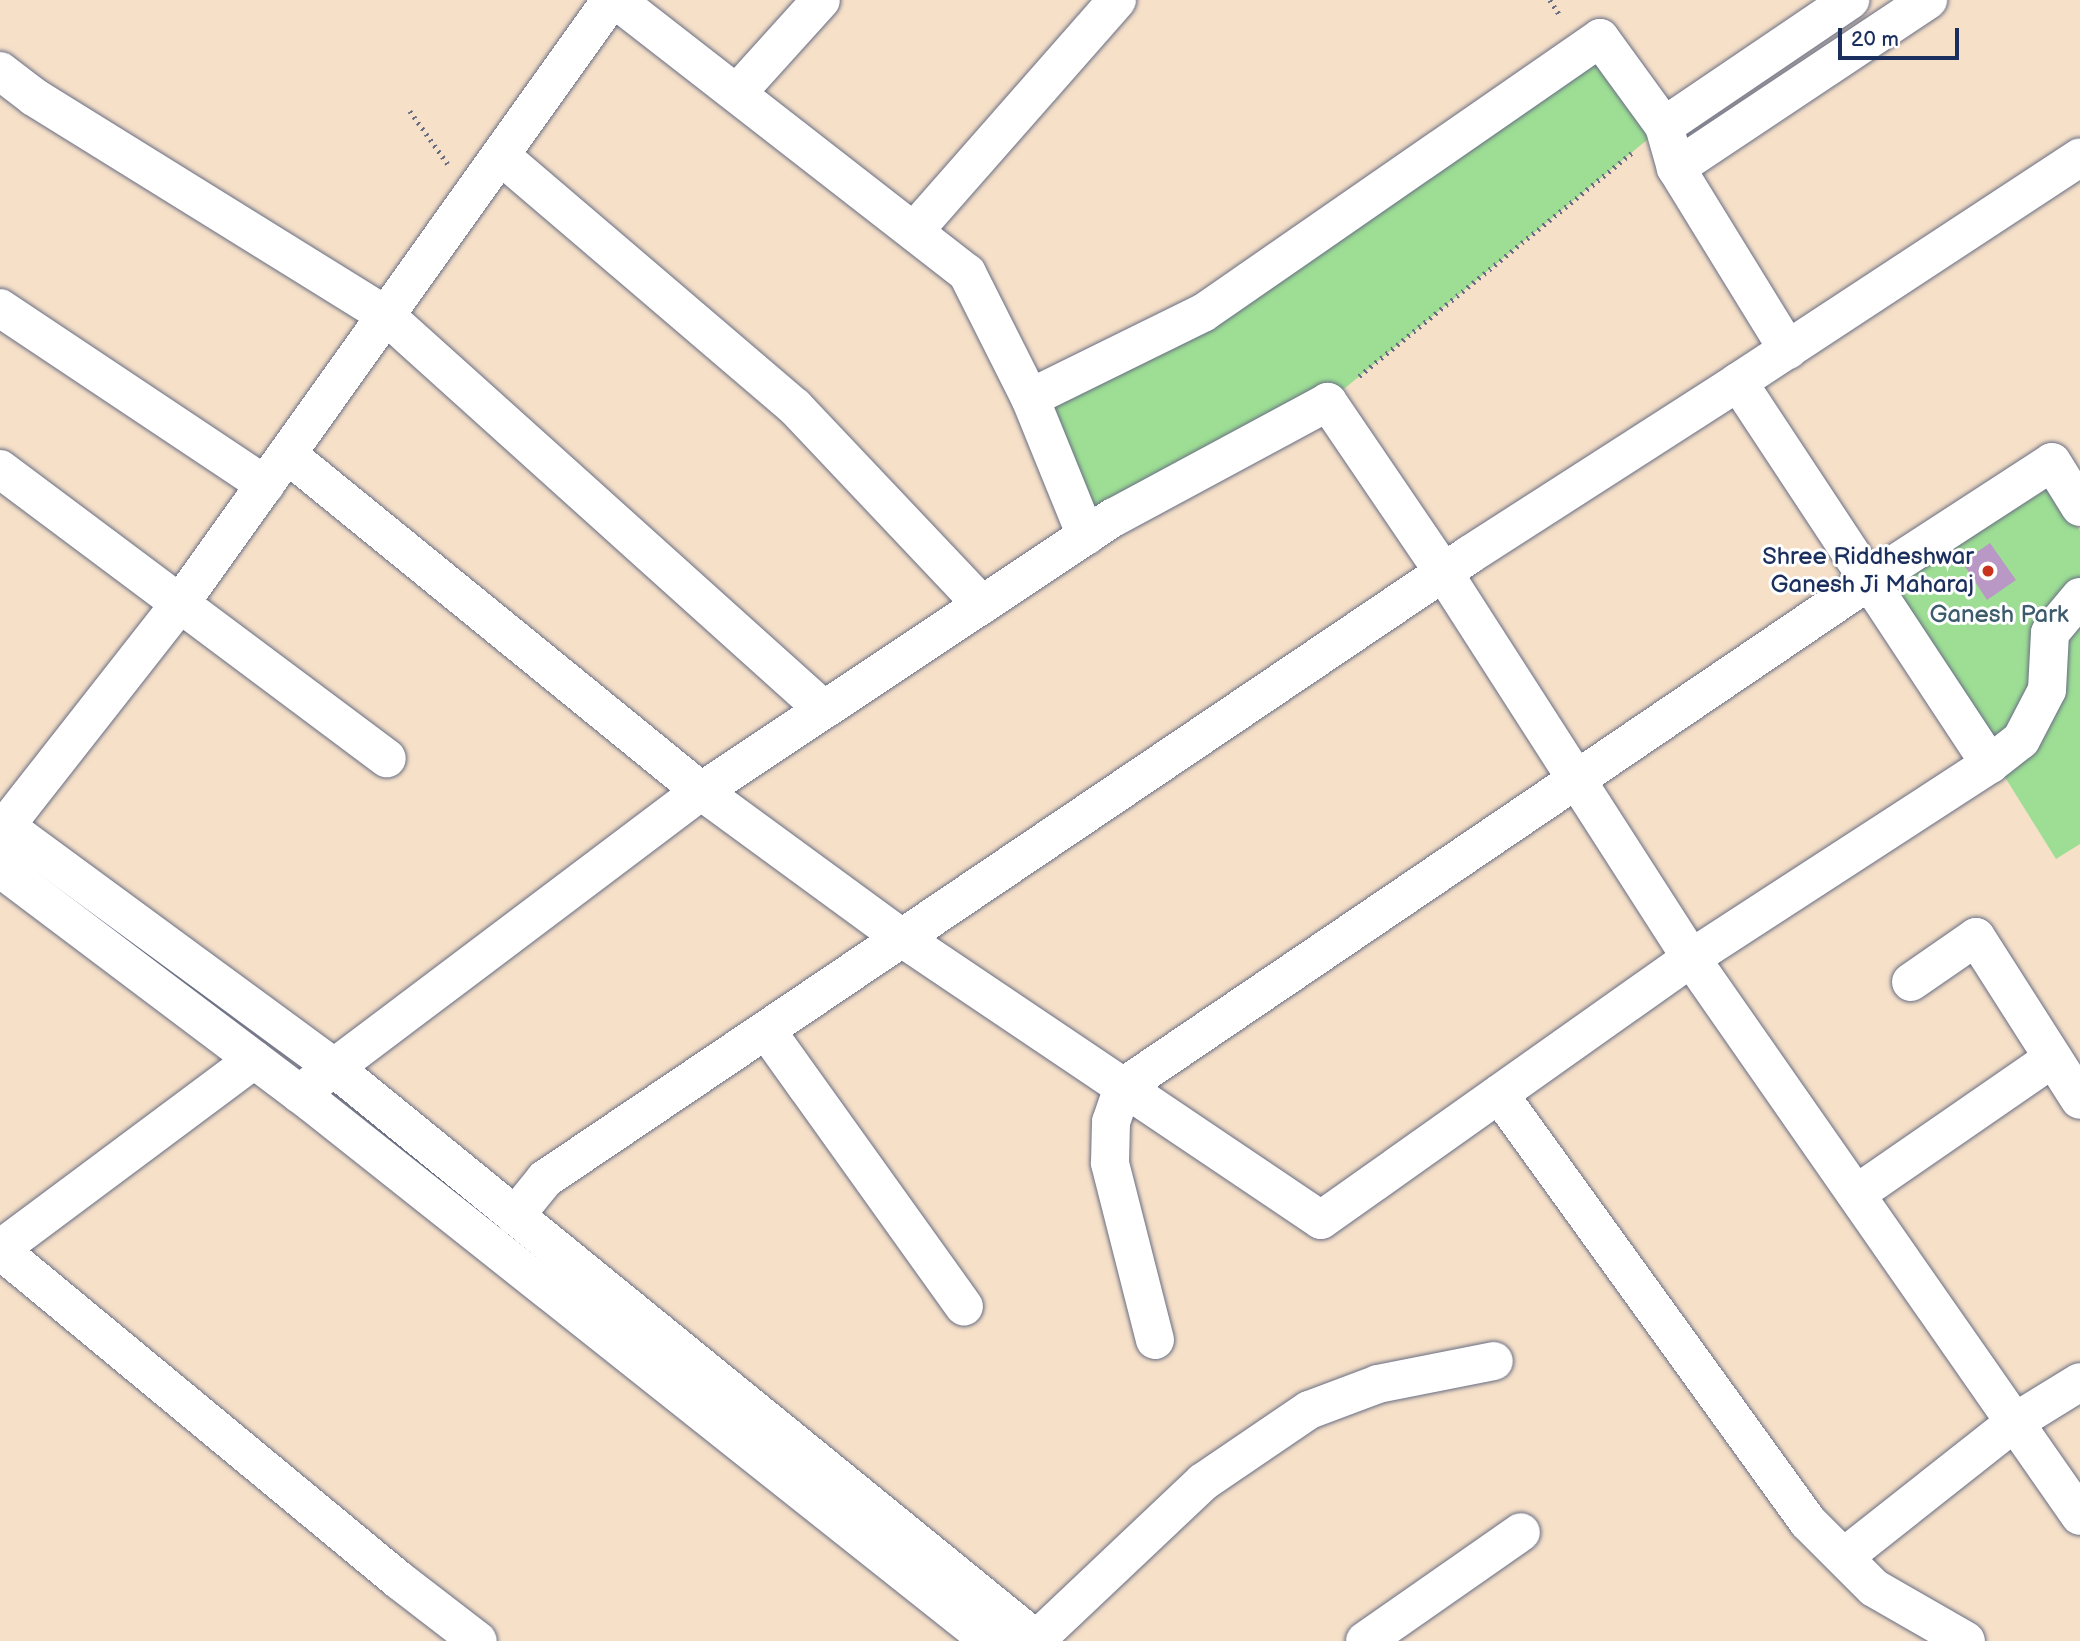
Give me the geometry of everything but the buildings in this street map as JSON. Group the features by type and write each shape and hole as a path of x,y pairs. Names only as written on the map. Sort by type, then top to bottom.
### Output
{"street":[{"path":"1086,536 1030,398 967,273 915,230 614,0 383,313 179,606 2,827 333,1067 1037,1640 1203,1482 1309,1410 1378,1384 1494,1361"},
{"path":"737,93 821,0"},
{"path":"915,230 1117,0"},
{"path":"1664,126 1850,0"},
{"path":"1676,169 1928,0"},
{"path":"1030,398 1203,313 1600,38 1664,126 1676,169 1788,350"},
{"path":"0,71 34,97 383,313 824,710"},
{"path":"500,156 795,407 982,605"},
{"path":"515,1216 545,1179 1444,573 2080,157"},
{"path":"0,309 265,485"},
{"path":"1738,382 1990,764"},
{"path":"299,1094 701,792 1086,536 1328,402 1444,573 1691,958 2080,1516"},
{"path":"287,454 701,792 902,938 1321,1220 1691,958 1990,764 2021,740 2047,691 2050,633 2080,597"},
{"path":"1155,1340 1110,1163 1111,1122 1123,1087 1576,778 2052,462 2080,507"},
{"path":"0,469 179,606 387,758"},
{"path":"0,868 299,1094 990,1641"},
{"path":"1911,982 1976,937 2080,1100"},
{"path":"766,1030 964,1307"},
{"path":"1856,1194 2053,1058"},
{"path":"254,1060 0,1250 454,1636"},
{"path":"1499,1094 1808,1522 1874,1588 1966,1641"},
{"path":"1843,1558 2015,1422 2080,1382"},
{"path":"1365,1641 1521,1532"}],"path":[{"path":"410,111 471,195"},
{"path":"1328,402 1664,126"}],"green space":[{"path":"1583,49 1664,126 1328,402 1086,536 1030,398 1203,313"},
{"name":"Ganesh Park","path":"2052,486 2080,531 2080,844 2056,859 1887,588"}],"place":[{"name":"Shree Riddheshwar Ganesh Ji Maharaj","path":"1988,571"}]}
